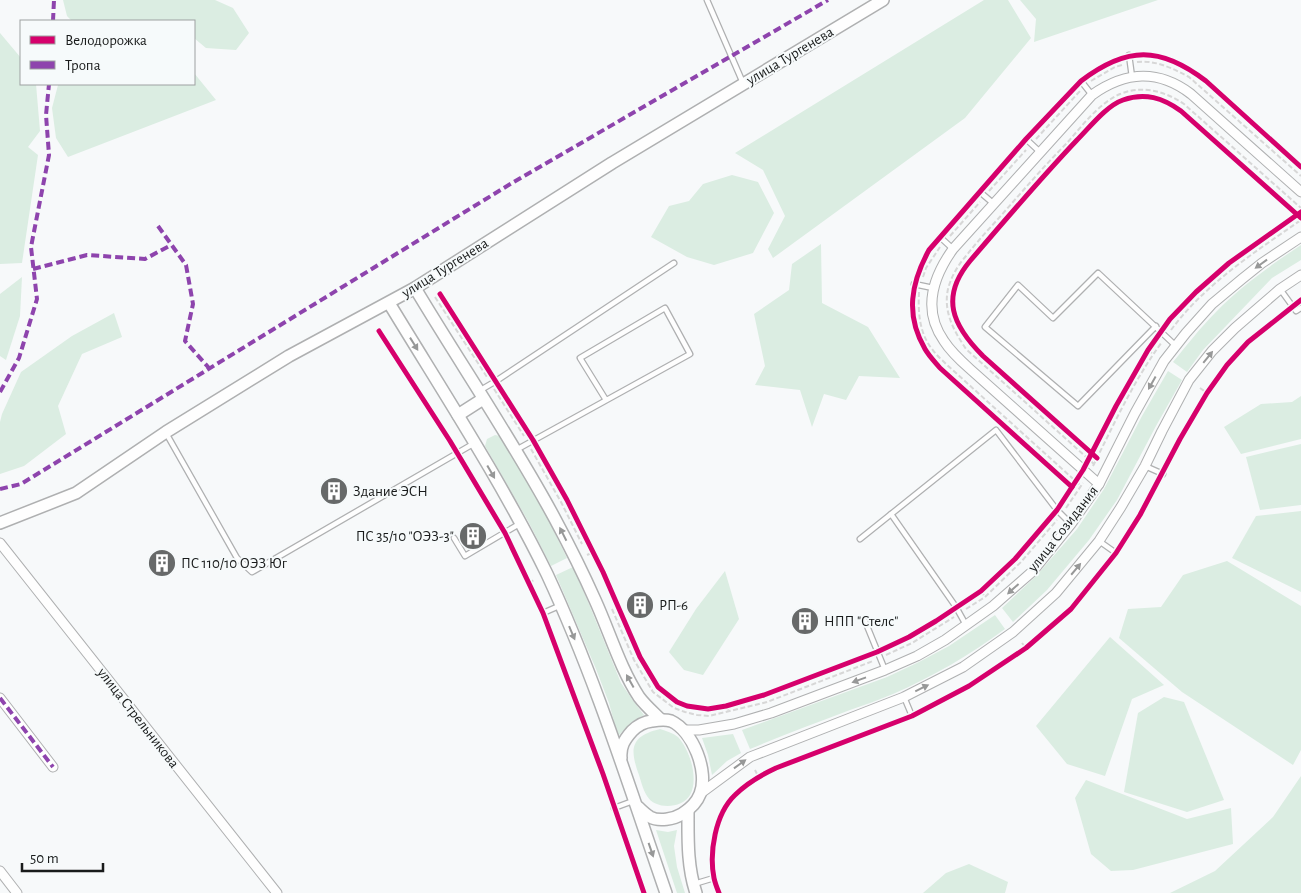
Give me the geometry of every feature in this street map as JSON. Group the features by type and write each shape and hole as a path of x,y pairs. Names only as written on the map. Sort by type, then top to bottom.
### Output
{"street":[{"name":"улица Тургенева","path":"0,523 76,493 166,432 289,356 415,288 612,163 883,0"},
{"path":"1099,484 957,357 943,340 932,311 933,288 939,271 954,248 1092,95 1119,80 1132,77 1158,77 1180,86 1192,94 1301,192"},
{"name":"улица Созидания","path":"683,730 699,730 734,724 771,713 885,670 917,656 945,640 993,606 1033,571 1071,524 1099,484 1135,413 1164,362 1176,346 1212,304 1262,263 1301,237"},
{"path":"700,793 750,757 904,697 962,667 1013,632 1056,593 1099,541 1146,466 1189,380 1212,351 1280,289 1301,275"},
{"path":"415,288 516,450 556,520 596,601 622,666 640,699 660,719"},
{"path":"389,303 458,415 521,524 561,605 590,675 666,893"},
{"path":"458,415 481,395"},
{"name":"улица Стрельникова","path":"0,543 277,893"},
{"path":"0,698 53,767"},
{"path":"622,765 620,750 629,735 637,726 660,719 670,721 683,730 693,744 699,758 703,776 700,793 688,810 679,816 667,820 651,818 636,804"},
{"path":"688,810 688,849 695,888"},
{"path":"0,871 17,893"}],"lane":[{"path":"707,0 743,84"},
{"path":"1129,56 1132,77"},
{"path":"1081,81 1092,95"},
{"path":"1026,139 1041,152"},
{"path":"982,194 994,204"},
{"path":"940,237 954,248"},
{"path":"481,395 494,383 674,263"},
{"path":"1156,326 1078,406 985,327 1018,285 1053,318 1098,272 1156,326 1176,346"},
{"path":"917,285 933,288"},
{"path":"1280,289 1296,311 1301,308"},
{"path":"516,450 690,354 665,308 580,358 606,400"},
{"path":"860,539 996,430 1061,515 1071,524"},
{"path":"166,432 237,558 252,572 474,443"},
{"path":"1146,466 1163,474"},
{"path":"890,514 966,625"},
{"path":"454,538 465,556 521,524"},
{"path":"1099,541 1116,553"},
{"path":"543,613 561,605"},
{"path":"865,621 885,670"},
{"path":"904,697 912,716"},
{"path":"614,808 636,804"},
{"path":"695,888 714,878"}],"path":[{"path":"1109,64 1129,56"},
{"path":"1081,486 946,364 931,348 922,330 918,311 917,285 935,253 982,194 1085,86 1115,67 1130,63 1146,61 1160,64 1189,77 1301,176"},
{"path":"1051,113 1091,73"},
{"path":"1072,487 1094,464 1122,408 1154,354 1176,323 1201,296 1234,267 1301,219 1297,214 1301,210 1184,104 1174,97 1156,90 1144,89 1122,93 1100,107 1048,162 965,256 952,277 948,290 947,309 950,321 966,348 1094,464"},
{"path":"1154,97 1162,99"},
{"path":"1000,226 1084,133"},
{"path":"982,194 991,179"},
{"path":"913,303 921,265"},
{"path":"961,330 955,319 953,308 954,290 958,278 967,265"},
{"path":"1209,280 1216,275"},
{"path":"437,296 552,474"},
{"path":"914,319 922,345 935,362"},
{"path":"1143,358 1161,332"},
{"path":"1148,350 1154,354"},
{"path":"1125,390 1129,382"},
{"path":"1202,401 1212,386"},
{"path":"1200,388 1207,393"},
{"path":"530,442 583,546"},
{"path":"717,708 767,702 880,658 912,643 986,597 1021,562 1061,515 1081,486 1092,453 1097,458"},
{"path":"589,543 597,558"},
{"path":"587,555 594,552"},
{"path":"525,575 531,582 532,590"},
{"path":"972,596 988,584"},
{"path":"980,591 986,597"},
{"path":"610,603 634,660 653,692 674,708 697,715 709,716 736,703"},
{"path":"923,629 936,621"},
{"path":"1018,654 1034,642"},
{"path":"1022,643 1026,648"},
{"path":"755,770 756,778 767,772"}],"green space":[{"path":"63,0 215,0 233,8 249,33 236,50 206,48 195,39 195,20 71,20 67,16"},
{"path":"984,0 1008,0 1031,38 965,118 773,258 768,249 785,216 763,170 735,153"},
{"path":"1020,0 1158,0 1034,42 1036,19"},
{"path":"0,33 20,57 20,85 36,85 40,131 28,147 38,155 22,263 0,264"},
{"path":"195,74 216,100 68,157 56,138 52,108 58,85 195,85"},
{"path":"732,175 758,182 774,213 753,253 714,265 687,257 651,237 669,206 689,201 703,184"},
{"path":"821,244 822,303 868,327 900,378 859,376 846,400 824,394 812,427 800,390 755,385 765,366 754,314 789,290 792,264"},
{"path":"1301,245 1301,260 1272,278 1203,350 1187,372 1173,362 1204,324 1226,302 1257,276"},
{"path":"22,277 20,316 6,360 0,356 0,294"},
{"path":"114,313 122,337 82,354 58,406 66,434 24,466 0,474 0,422 21,372 72,336"},
{"path":"1168,371 1182,380 1117,500 1089,540 1047,590 1013,622 1002,608 1036,576 1077,529 1104,489"},
{"path":"1301,396 1301,439 1241,454 1224,427 1261,404 1292,402"},
{"path":"495,435 500,436 544,511 567,558 551,566 528,521 485,446 487,439"},
{"path":"1301,444 1301,505 1260,510 1246,457"},
{"path":"1301,511 1301,592 1232,558 1256,516"},
{"path":"1227,561 1301,606 1301,750 1293,765 1182,692 1119,638 1128,609 1161,607 1183,575"},
{"path":"573,567 621,683 644,715 633,721 618,736 609,703 596,669 556,575"},
{"path":"725,571 739,619 703,675 684,670 669,652 696,609"},
{"path":"995,615 1005,629 964,657 936,673 888,696 750,749 742,730 887,677 949,646"},
{"path":"1110,637 1164,685 1132,699 1105,776 1067,764 1036,726"},
{"path":"1164,697 1184,702 1224,800 1187,812 1124,792 1138,713"},
{"path":"660,729 678,737 686,749 692,765 694,781 693,788 686,800 669,806 656,804 647,796 634,757 635,744 638,740 643,735"},
{"path":"733,734 741,753 727,761 712,775 702,738"},
{"path":"1301,776 1301,893 1170,893 1215,871 1273,817"},
{"path":"1086,780 1187,819 1231,808 1233,844 1133,870 1111,871 1091,854 1075,798"},
{"path":"656,830 668,832 677,830 674,846 677,867 685,893 677,893"},
{"path":"969,864 1008,882 1005,893 923,893 946,873"}],"marked path":[{"path":"53,20 54,0"},
{"path":"0,489 21,484 512,183 828,0"},
{"path":"0,392 19,358 37,299 31,247 49,155 46,115 49,85"},
{"path":"158,226 186,265 193,304 185,341 209,368"},
{"path":"33,269 87,255 145,259 171,245"},
{"path":"0,698 53,767"}],"cycle path":[{"path":"1072,487 940,368 925,349 915,324 913,299 918,275 929,250 1026,139 1081,81 1113,61 1129,56 1158,56 1174,61 1189,70 1206,81 1301,167"},
{"path":"1097,458 983,356 964,333 957,322 953,299 955,287 970,261 1098,117 1110,107 1131,98 1154,98 1181,111 1301,218"},
{"path":"440,294 533,440 567,500 603,572 640,657 658,687 677,702 687,706 708,709 764,695 877,652 909,637 981,591 1015,559 1057,510 1083,470 1148,350 1170,319 1196,292 1229,263 1301,212"},
{"path":"719,893 714,880 713,846 718,823 728,803 735,795 765,773 912,716 969,686 1026,648 1071,609 1116,553 1140,515 1180,439 1207,393 1227,365 1248,342 1301,300"},
{"path":"379,331 450,441 505,533 543,613 603,774 644,893"}],"place":[{"name":"Здание ЭСН","path":"334,491"},
{"name":"ПС 35/10 \"ОЭЗ-3\"","path":"473,536"},
{"name":"ПС 110/10 ОЭЗ Юг","path":"162,563"},
{"name":"РП-6","path":"640,605"},
{"name":"НПП \"Стелс\"","path":"805,621"}]}
